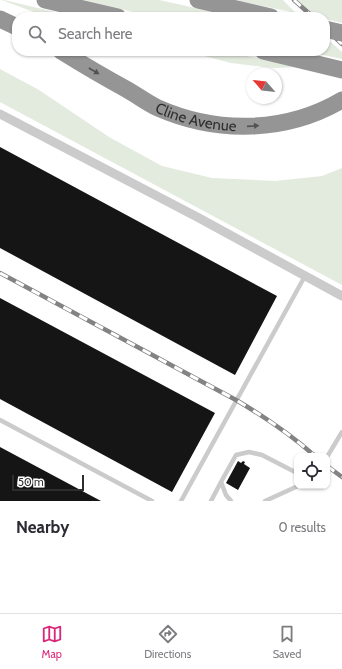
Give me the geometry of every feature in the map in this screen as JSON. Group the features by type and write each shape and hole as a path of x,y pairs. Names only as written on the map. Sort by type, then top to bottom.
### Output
{"highway":[{"path":"45,0 97,12"},
{"path":"198,0 250,12"},
{"path":"0,19 12,25"},
{"path":"330,30 342,33"},
{"name":"Cline Avenue","path":"69,56 157,107 183,117 212,125 239,127 268,125 294,120 327,109 342,100"},
{"path":"284,56 342,70"}],"street":[{"path":"0,114 192,214 342,296"}],"lane":[{"path":"181,501 305,276"},
{"path":"0,420 152,501"},
{"path":"329,453 342,432"},
{"path":"211,501 236,455 249,452 262,455 294,471"},
{"path":"221,482 226,495 231,501"},
{"path":"265,501 294,488"}],"shaded area":[{"path":"2,0 55,12 34,12"},
{"path":"84,0 159,0 214,12 133,12"},
{"path":"237,0 283,0 295,12 291,12"},
{"path":"298,0 342,0 342,23 330,20 330,12 310,12"},
{"path":"330,41 342,52 342,59 328,56 330,56"},
{"path":"204,56 246,56 300,67 274,68 231,63"},
{"path":"0,69 39,90 109,137 162,166 212,178 275,181 322,176 342,168 342,285 0,102"}],"building":[{"path":"0,147 277,296 235,375 0,248"},
{"path":"0,298 215,413 172,492 0,399"},
{"path":"0,447 101,501 0,501"},
{"path":"238,461 241,463 243,461 245,462 244,464 250,468 238,490 226,483"}],"railway":[{"path":"294,0 307,12"},
{"path":"330,33 342,44"},
{"path":"0,273 236,400 277,426 311,453"},
{"path":"330,468 342,477"}]}
